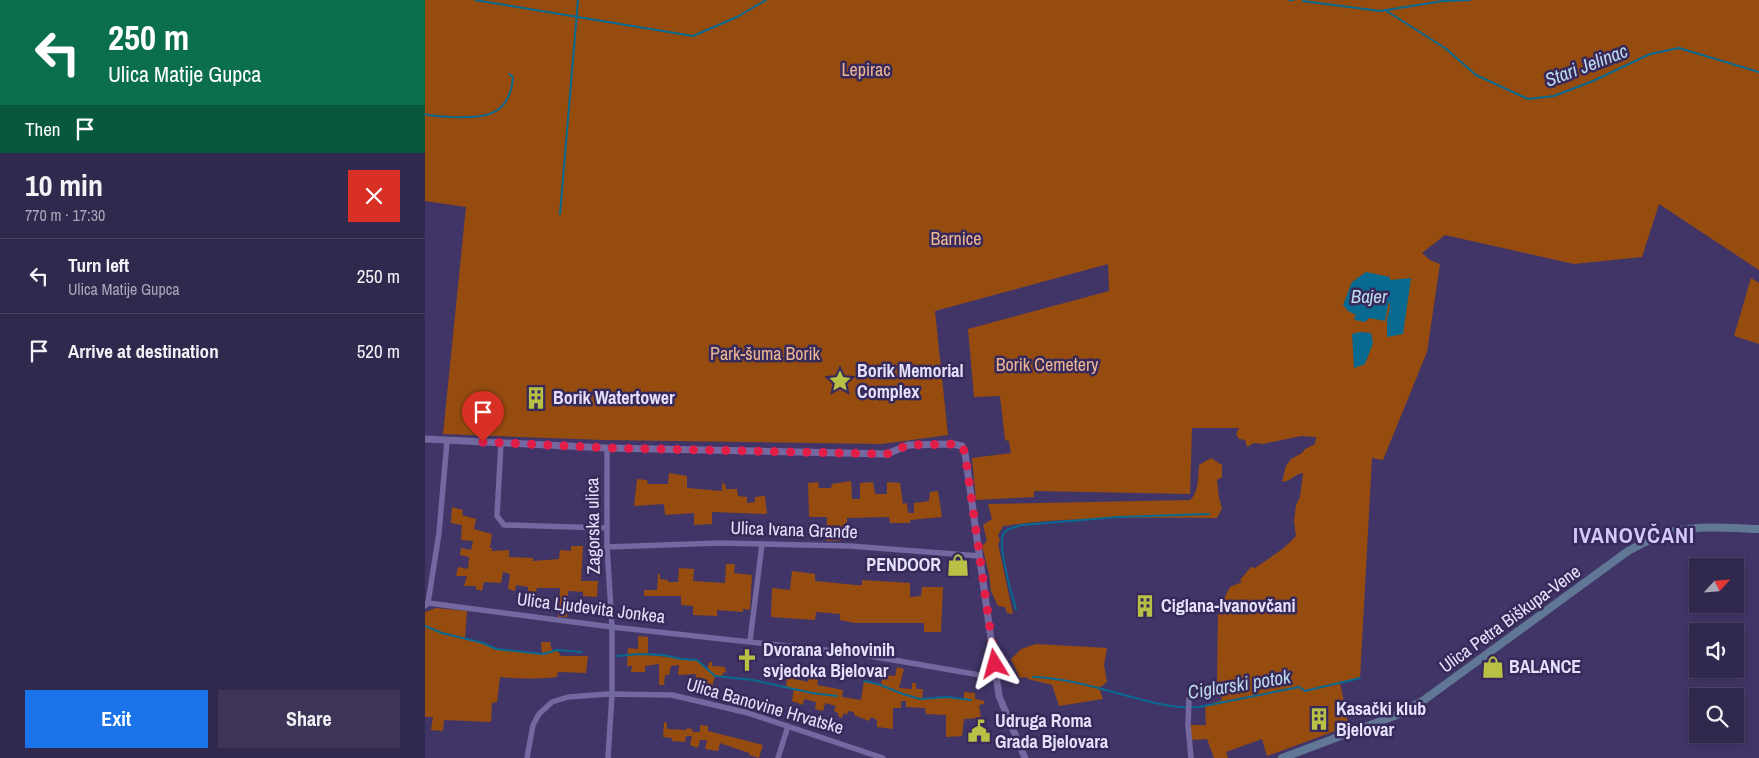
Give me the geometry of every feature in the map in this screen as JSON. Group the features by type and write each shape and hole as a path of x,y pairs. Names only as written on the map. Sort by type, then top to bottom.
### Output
{"main road":[{"name":"Ulica Petra Biškupa-Vene","path":"1282,758 1299,755 1397,715 1424,700 1628,551 1647,541 1683,529 1701,527 1759,529"}],"street":[{"path":"425,439 607,448 887,454 908,445 953,444 962,446 965,453 1001,700 1025,758"},
{"path":"427,604 439,533 447,441"},
{"path":"501,443 497,516 504,525 607,528"},
{"name":"Zagorska ulica","path":"607,448 607,547 612,627 612,694 608,758"},
{"name":"Ulica Ivana Granđe","path":"607,547 720,543 850,546 980,556"},
{"path":"750,641 762,544"},
{"name":"Ulica Ljudevita Jonkea","path":"427,604 612,627 853,652 997,678"},
{"name":"Ulica Banovine Hrvatske","path":"527,758 533,725 539,714 552,702 587,694 672,695 748,713 883,758"},
{"path":"1189,699 1188,725 1191,758"},
{"path":"778,758 788,726"}],"green space":[{"path":"425,0 1759,0 1759,270 1659,204 1642,257 1574,264 1445,235 1422,253 1430,260 1440,264 1427,352 1383,460 1372,458 1360,678 1340,683 1349,726 1267,756 1262,739 1226,752 1228,758 1214,758 1207,739 1189,740 1188,725 1206,725 1205,706 1222,700 1217,681 1218,610 1230,587 1242,582 1240,580 1251,567 1255,568 1271,557 1296,536 1294,521 1303,473 1282,482 1286,466 1291,459 1315,444 1316,437 1301,436 1263,444 1254,443 1247,447 1245,440 1239,439 1236,434 1239,428 1192,428 1190,494 1034,491 1034,497 976,500 972,458 1011,453 1009,441 1005,440 1000,396 974,397 968,329 1109,291 1108,264 935,311 948,435 882,444 604,440 443,434 466,207 425,201"},
{"path":"1751,278 1759,283 1759,344 1734,336"},
{"path":"1211,458 1222,465 1222,477 1217,480 1222,508 1217,518 1083,519 1003,526 998,535 1000,541 998,544 1013,614 1007,613 1005,607 998,606 991,591 982,546 987,541 983,525 992,519 988,504 1190,500 1197,489 1199,465"},
{"path":"669,473 687,476 687,488 722,491 722,483 725,484 726,489 737,489 738,496 747,497 747,503 755,502 755,497 765,496 767,514 712,512 712,524 694,525 694,513 665,515 664,504 634,506 637,479 647,480 648,484 668,484"},
{"path":"851,481 852,499 860,499 860,483 873,482 875,494 887,494 887,482 900,483 903,504 907,503 908,513 914,513 914,503 929,501 930,492 938,491 942,517 910,520 910,523 890,523 889,517 847,518 847,540 826,541 827,517 809,517 808,483 818,482 819,488 831,488 832,484"},
{"path":"452,507 463,510 462,515 476,519 474,529 492,534 490,548 492,548 492,551 509,550 509,557 533,558 533,561 559,559 560,550 571,551 571,546 583,546 581,581 598,581 597,597 583,596 583,592 568,591 567,617 558,617 560,588 537,588 534,600 528,599 528,587 516,585 515,591 508,589 510,574 503,572 501,583 484,582 482,591 476,589 476,586 464,586 467,576 456,576 458,567 468,569 469,557 460,555 461,548 471,550 473,541 461,540 462,525 451,523"},
{"path":"726,564 735,564 734,573 752,575 750,610 743,609 743,612 717,610 717,616 693,615 693,606 681,605 681,596 644,596 644,590 657,590 658,574 660,574 660,579 668,580 668,582 678,582 679,568 694,569 693,581 725,583"},
{"path":"792,571 815,574 815,581 856,585 862,585 862,580 910,583 910,597 921,596 922,587 943,587 941,632 924,632 924,623 855,623 840,620 840,614 816,612 815,620 771,617 772,588 790,590"},
{"path":"436,608 467,611 465,638 496,649 542,654 541,642 550,642 552,650 557,650 561,656 588,656 586,673 558,672 557,677 542,678 500,677 497,702 492,703 491,722 444,720 443,731 431,730 433,717 425,717 425,612"},
{"path":"638,636 648,637 648,655 697,660 705,668 708,668 709,662 712,662 712,666 725,667 726,672 723,673 722,677 715,676 712,687 695,685 696,674 678,675 679,665 671,666 669,675 665,675 664,685 659,685 659,664 645,666 645,672 631,672 632,666 627,666 628,648 638,649"},
{"path":"1036,644 1107,648 1104,665 1107,682 1099,688 1103,699 1059,706 1052,685 1028,679 1027,677 1020,678 1011,659 1021,649"},
{"path":"897,667 904,669 899,688 912,689 912,683 916,683 916,689 923,689 922,699 947,697 964,699 964,692 975,693 975,699 984,701 984,704 979,705 981,718 964,719 962,736 946,737 946,715 926,714 925,708 906,707 906,701 901,701 901,708 893,708 893,729 877,727 877,720 871,717 869,721 854,715 854,712 848,711 847,715 844,713 842,718 838,716 838,713 834,711 836,706 825,703 823,711 815,709 816,702 804,699 803,705 792,701 794,689 786,687 787,677 808,682 810,674 819,676 817,685 843,690 842,697 861,700 864,681 881,685 883,675 895,676"},
{"path":"664,722 667,723 667,729 687,730 687,728 692,729 693,732 700,732 700,725 708,726 708,731 763,745 759,758 720,743 718,751 705,749 707,740 700,740 698,748 690,745 692,736 686,736 685,742 672,741 672,738 663,737"}],"water":[{"name":"Bajer","path":"1366,272 1390,277 1390,280 1411,278 1403,334 1387,337 1389,301 1385,321 1369,318 1365,322 1355,320 1356,315 1348,311 1343,305 1352,282"},
{"path":"1360,332 1371,333 1373,343 1365,364 1354,368 1352,334"}],"waterway":[{"name":"Stari Jelinac","path":"475,0 693,36 737,17 766,0"},
{"path":"560,214 578,0"},
{"name":"Stari Jelinac","path":"1303,1 1380,11 1443,1 1470,0"},
{"name":"Stari Jelinac","path":"1385,10 1445,48 1476,75 1528,99 1554,96 1593,81 1650,54 1679,48 1759,72"},
{"path":"425,114 475,117 493,112 507,100 513,77 509,74"},
{"path":"1016,609 1005,570 1002,548 1004,533 1009,529 1021,525 1118,517 1209,514"},
{"name":"Ciglarski potok","path":"425,626 442,633 483,643 496,649 543,654 557,650 582,652"},
{"name":"Ciglarski potok","path":"617,656 639,654 663,655 697,660 715,676 753,680 812,693 837,696"},
{"name":"Ciglarski potok","path":"1033,677 1073,682 1176,707 1199,707 1299,687 1305,691 1360,678"},
{"name":"Ciglarski potok","path":"864,681 920,699 947,697 971,700"}],"place":[{"name":"Borik Memorial Complex","path":"840,381"},
{"name":"Borik Watertower","path":"536,398"},
{"name":"PENDOOR","path":"958,565"},
{"name":"Ciglana-Ivanovčani","path":"1145,606"},
{"name":"Dvorana Jehovinih svjedoka Bjelovar","path":"747,660"},
{"name":"BALANCE","path":"1493,667"},
{"name":"Kasački klub Bjelovar","path":"1319,719"},
{"name":"Udruga Roma Grada Bjelovara","path":"979,731"}],"district":[{"name":"IVANOVČANI","path":"1634,535"}],"route":[{"path":"483,442 610,448 887,454 908,445 958,444 962,446 965,453 973,500 995,664"}],"park label":[{"name":"Lepirac","path":"866,70"},
{"name":"Barnice","path":"956,239"},
{"name":"Park-šuma Borik","path":"765,354"},
{"name":"Borik Cemetery","path":"1047,365"}]}
